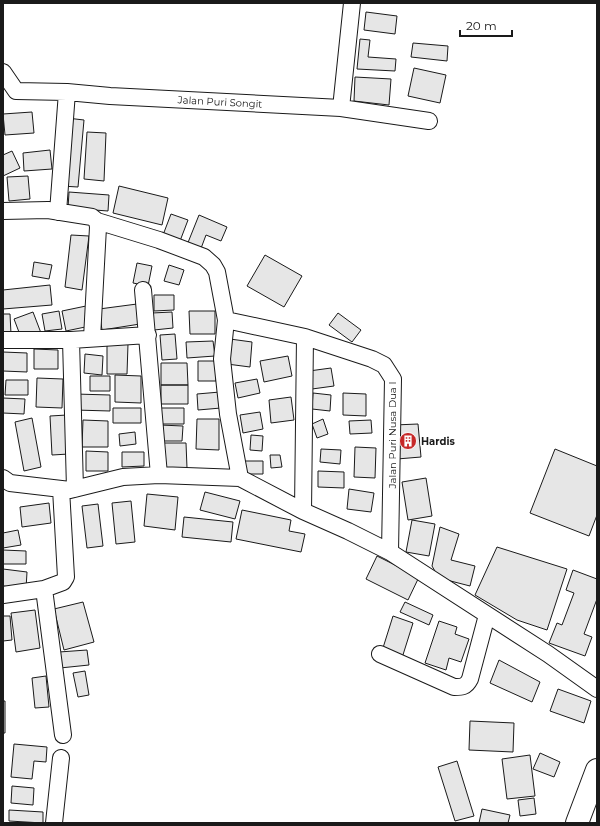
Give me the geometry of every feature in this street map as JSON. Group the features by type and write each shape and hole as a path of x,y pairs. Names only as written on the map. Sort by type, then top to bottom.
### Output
{"highway":[{"path":"576,823 597,770"}],"street":[{"path":"341,108 352,3"},
{"name":"Jalan Puri Songit","path":"3,72 16,91 67,92 341,108 429,121"},
{"path":"58,212 67,92"},
{"path":"3,211 48,210 92,217 97,221 159,240 204,257 213,265 217,272 226,320 222,359 228,414 240,478"},
{"path":"92,338 98,227 97,221"},
{"path":"143,290 148,335 158,475"},
{"name":"Jalan Puri Nusa Dua I","path":"226,320 305,337 372,359 384,365 393,379 390,552"},
{"path":"3,340 71,340 148,335"},
{"path":"303,511 305,337"},
{"path":"3,595 44,589 63,582 66,577 71,340"},
{"path":"3,478 10,484 68,489 123,476 158,475 240,478 303,511 390,552 548,654 597,689"},
{"path":"44,589 63,735"},
{"path":"380,654 454,688 462,687 467,684 470,679 487,615"},
{"path":"54,823 61,758"}],"building":[{"path":"366,12 397,16 395,34 364,30"},
{"path":"360,39 370,40 368,57 396,59 395,71 357,69"},
{"path":"413,43 448,46 447,61 411,57"},
{"path":"414,68 446,75 440,103 408,96"},
{"path":"355,77 391,79 389,105 354,101"},
{"path":"32,112 34,133 5,135 3,114"},
{"path":"67,118 84,120 78,187 61,186"},
{"path":"87,132 106,133 104,181 84,179"},
{"path":"50,150 52,169 24,171 23,153"},
{"path":"12,151 20,168 3,176 3,155"},
{"path":"28,176 30,199 9,201 7,177"},
{"path":"119,186 168,198 162,225 113,213"},
{"path":"69,192 109,195 108,211 68,208"},
{"path":"171,214 188,220 180,241 163,235"},
{"path":"199,215 227,227 221,241 206,235 200,251 187,245"},
{"path":"71,235 89,236 82,290 65,287"},
{"path":"265,255 302,276 284,307 247,286"},
{"path":"34,262 52,265 49,279 32,276"},
{"path":"137,263 152,266 148,286 133,283"},
{"path":"169,265 184,270 179,285 164,281"},
{"path":"50,285 52,305 3,309 3,290"},
{"path":"154,295 174,295 174,310 154,311"},
{"path":"137,304 140,324 102,330 99,309"},
{"path":"86,306 90,326 66,331 62,311"},
{"path":"59,311 62,329 45,331 42,314"},
{"path":"189,311 215,311 215,334 190,334"},
{"path":"33,312 41,333 22,340 14,319"},
{"path":"172,312 173,328 154,330 152,313"},
{"path":"338,313 361,330 352,342 329,325"},
{"path":"3,314 10,314 11,334 3,335"},
{"path":"175,334 177,359 162,360 160,335"},
{"path":"230,339 252,342 250,367 227,364"},
{"path":"213,341 215,356 187,358 186,342"},
{"path":"107,343 128,344 127,374 107,374"},
{"path":"34,349 58,350 58,369 34,369"},
{"path":"3,352 27,353 27,372 3,371"},
{"path":"85,354 103,356 102,375 84,373"},
{"path":"288,356 292,376 264,382 260,361"},
{"path":"198,361 215,361 216,381 198,381"},
{"path":"161,363 187,363 188,385 161,385"},
{"path":"331,368 334,386 312,389 309,371"},
{"path":"115,375 141,376 141,403 115,402"},
{"path":"90,376 110,376 110,391 90,391"},
{"path":"37,378 63,379 62,408 36,407"},
{"path":"257,379 260,393 238,398 235,383"},
{"path":"6,380 28,380 28,395 5,395"},
{"path":"161,385 188,385 188,404 161,404"},
{"path":"220,392 221,408 198,410 197,394"},
{"path":"313,393 331,395 330,411 312,409"},
{"path":"343,393 366,394 366,416 343,415"},
{"path":"75,394 110,395 110,411 75,410"},
{"path":"291,397 294,420 271,423 269,400"},
{"path":"3,398 25,399 24,414 3,413"},
{"path":"113,408 141,408 141,423 113,423"},
{"path":"160,408 184,408 184,424 160,424"},
{"path":"260,412 263,429 243,433 240,415"},
{"path":"67,415 69,454 52,455 50,416"},
{"path":"32,418 41,467 24,471 15,422"},
{"path":"197,419 219,419 219,450 196,449"},
{"path":"323,419 328,434 317,438 312,424"},
{"path":"83,420 108,421 108,447 82,447"},
{"path":"371,420 372,433 350,434 349,421"},
{"name":"Hardis","path":"418,424 421,457 397,459 394,425"},
{"path":"160,425 183,426 182,441 160,441"},
{"path":"135,432 136,444 120,446 119,434"},
{"path":"251,435 263,436 262,451 250,450"},
{"path":"163,443 186,443 187,468 164,468"},
{"path":"355,447 376,448 375,478 354,477"},
{"path":"321,449 341,450 340,464 320,462"},
{"path":"555,449 597,466 597,515 589,536 530,513"},
{"path":"86,451 108,452 108,471 86,471"},
{"path":"122,452 144,452 144,466 122,467"},
{"path":"270,455 280,455 282,467 271,468"},
{"path":"245,461 263,461 263,474 246,474"},
{"path":"318,471 344,472 344,488 318,487"},
{"path":"426,478 432,516 408,520 402,482"},
{"path":"349,489 374,493 371,512 347,509"},
{"path":"205,492 240,501 235,519 200,510"},
{"path":"147,494 178,497 175,530 144,526"},
{"path":"131,501 135,542 116,544 112,503"},
{"path":"49,503 51,523 22,527 20,507"},
{"path":"98,504 103,546 87,548 82,506"},
{"path":"242,510 291,520 289,531 305,534 301,552 236,539"},
{"path":"184,517 233,522 231,542 182,537"},
{"path":"412,520 435,524 429,556 406,552"},
{"path":"440,527 459,534 451,560 475,566 470,586 439,578 432,566"},
{"path":"18,530 21,545 3,548 3,533"},
{"path":"497,547 567,569 547,630 517,620 475,595"},
{"path":"3,550 26,551 26,564 3,564"},
{"path":"377,556 419,577 408,600 366,579"},
{"path":"3,569 27,572 26,589 3,586"},
{"path":"573,570 597,579 597,599 584,634 592,637 585,656 549,643 557,623 562,625 574,593 566,590"},
{"path":"83,602 94,642 64,650 54,609"},
{"path":"405,602 433,615 429,625 400,612"},
{"path":"35,610 40,648 16,652 11,613"},
{"path":"3,616 10,616 12,640 3,641"},
{"path":"393,616 413,623 402,658 382,651"},
{"path":"439,621 457,627 455,634 469,639 461,662 449,658 446,670 425,663"},
{"path":"87,650 89,665 60,668 59,652"},
{"path":"499,660 540,682 532,702 490,683"},
{"path":"85,671 89,695 78,697 73,673"},
{"path":"46,676 49,707 35,708 32,678"},
{"path":"558,689 591,701 584,723 550,711"},
{"path":"3,701 5,701 5,733 3,733"},
{"path":"470,721 514,723 513,752 469,750"},
{"path":"14,744 47,747 46,762 34,761 32,779 11,777"},
{"path":"540,753 560,762 554,777 533,769"},
{"path":"530,755 535,796 507,799 502,759"},
{"path":"457,761 474,816 455,821 438,767"},
{"path":"12,786 34,788 33,805 11,803"},
{"path":"534,798 536,814 520,816 518,800"},
{"path":"482,809 510,815 508,823 479,823"},
{"path":"9,810 43,812 43,823 9,821"}],"place":[{"name":"Hardis","path":"408,441"}]}
